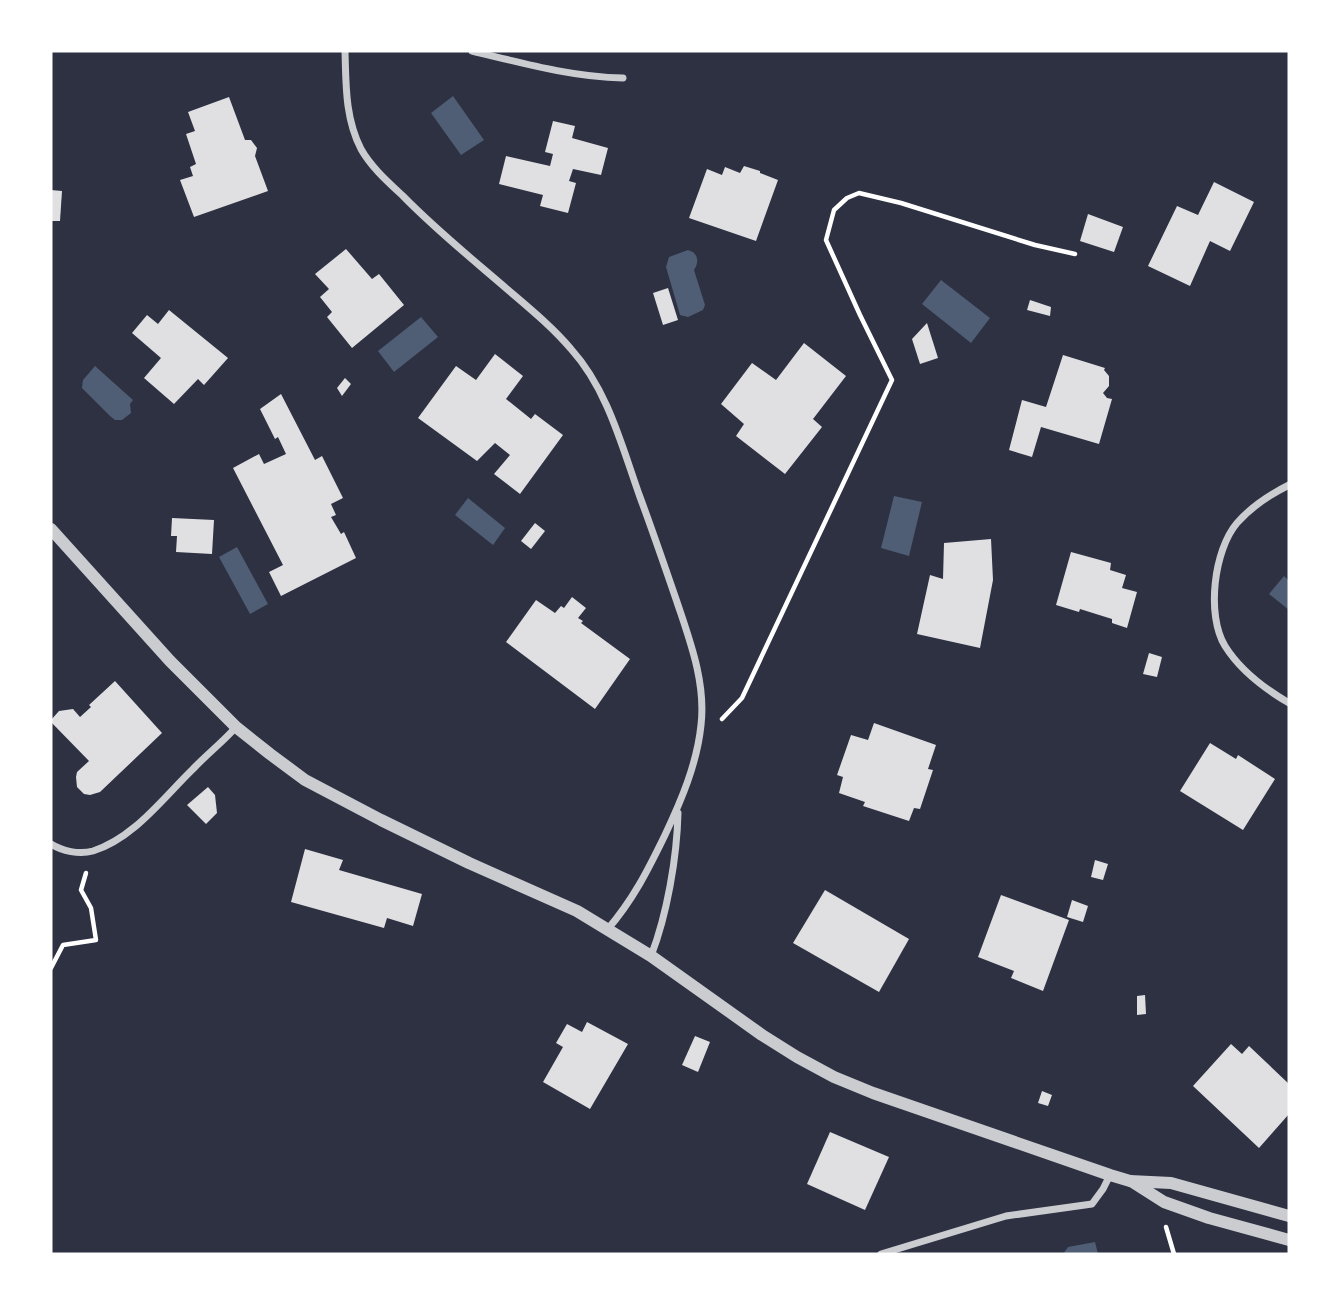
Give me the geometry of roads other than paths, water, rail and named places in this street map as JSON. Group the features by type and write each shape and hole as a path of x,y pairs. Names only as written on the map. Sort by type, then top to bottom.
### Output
{"street":[{"path":"345,51 348,112 362,149 376,170 429,223 546,323 573,351 594,381 613,421 658,545 695,660 701,694 702,724 696,756 678,808 640,886 607,930"},
{"path":"472,51 566,73 623,78"},
{"path":"1289,485 1254,505 1235,525 1224,547 1213,598 1216,624 1225,646 1258,682 1289,703"},
{"path":"51,528 170,661 236,727 323,791 469,863 557,901 651,956 762,1035 834,1077 873,1093 1130,1181 1164,1202 1209,1218 1289,1240"},
{"path":"51,844 59,849 91,852 119,839 140,822 236,727"},
{"path":"651,956 659,936 666,904 677,839 678,808"},
{"path":"881,1254 1006,1216 1092,1204 1110,1175"},
{"path":"1130,1181 1171,1182 1289,1216"}],"water":[{"path":"453,96 484,140 461,155 431,113"},
{"path":"688,250 697,258 694,270 705,305 703,310 688,317 680,315 666,267 669,257"},
{"path":"941,280 990,318 971,343 922,304"},
{"path":"421,317 438,337 394,372 378,351"},
{"path":"95,366 133,400 130,404 131,413 122,420 115,420 110,416 82,388 83,380"},
{"path":"894,496 922,502 909,556 881,548"},
{"path":"468,498 505,528 493,545 455,515"},
{"path":"237,547 268,604 250,614 219,557"},
{"path":"1284,576 1289,581 1289,610 1269,594"},
{"path":"1095,1242 1098,1254 1063,1254 1068,1247"}]}
